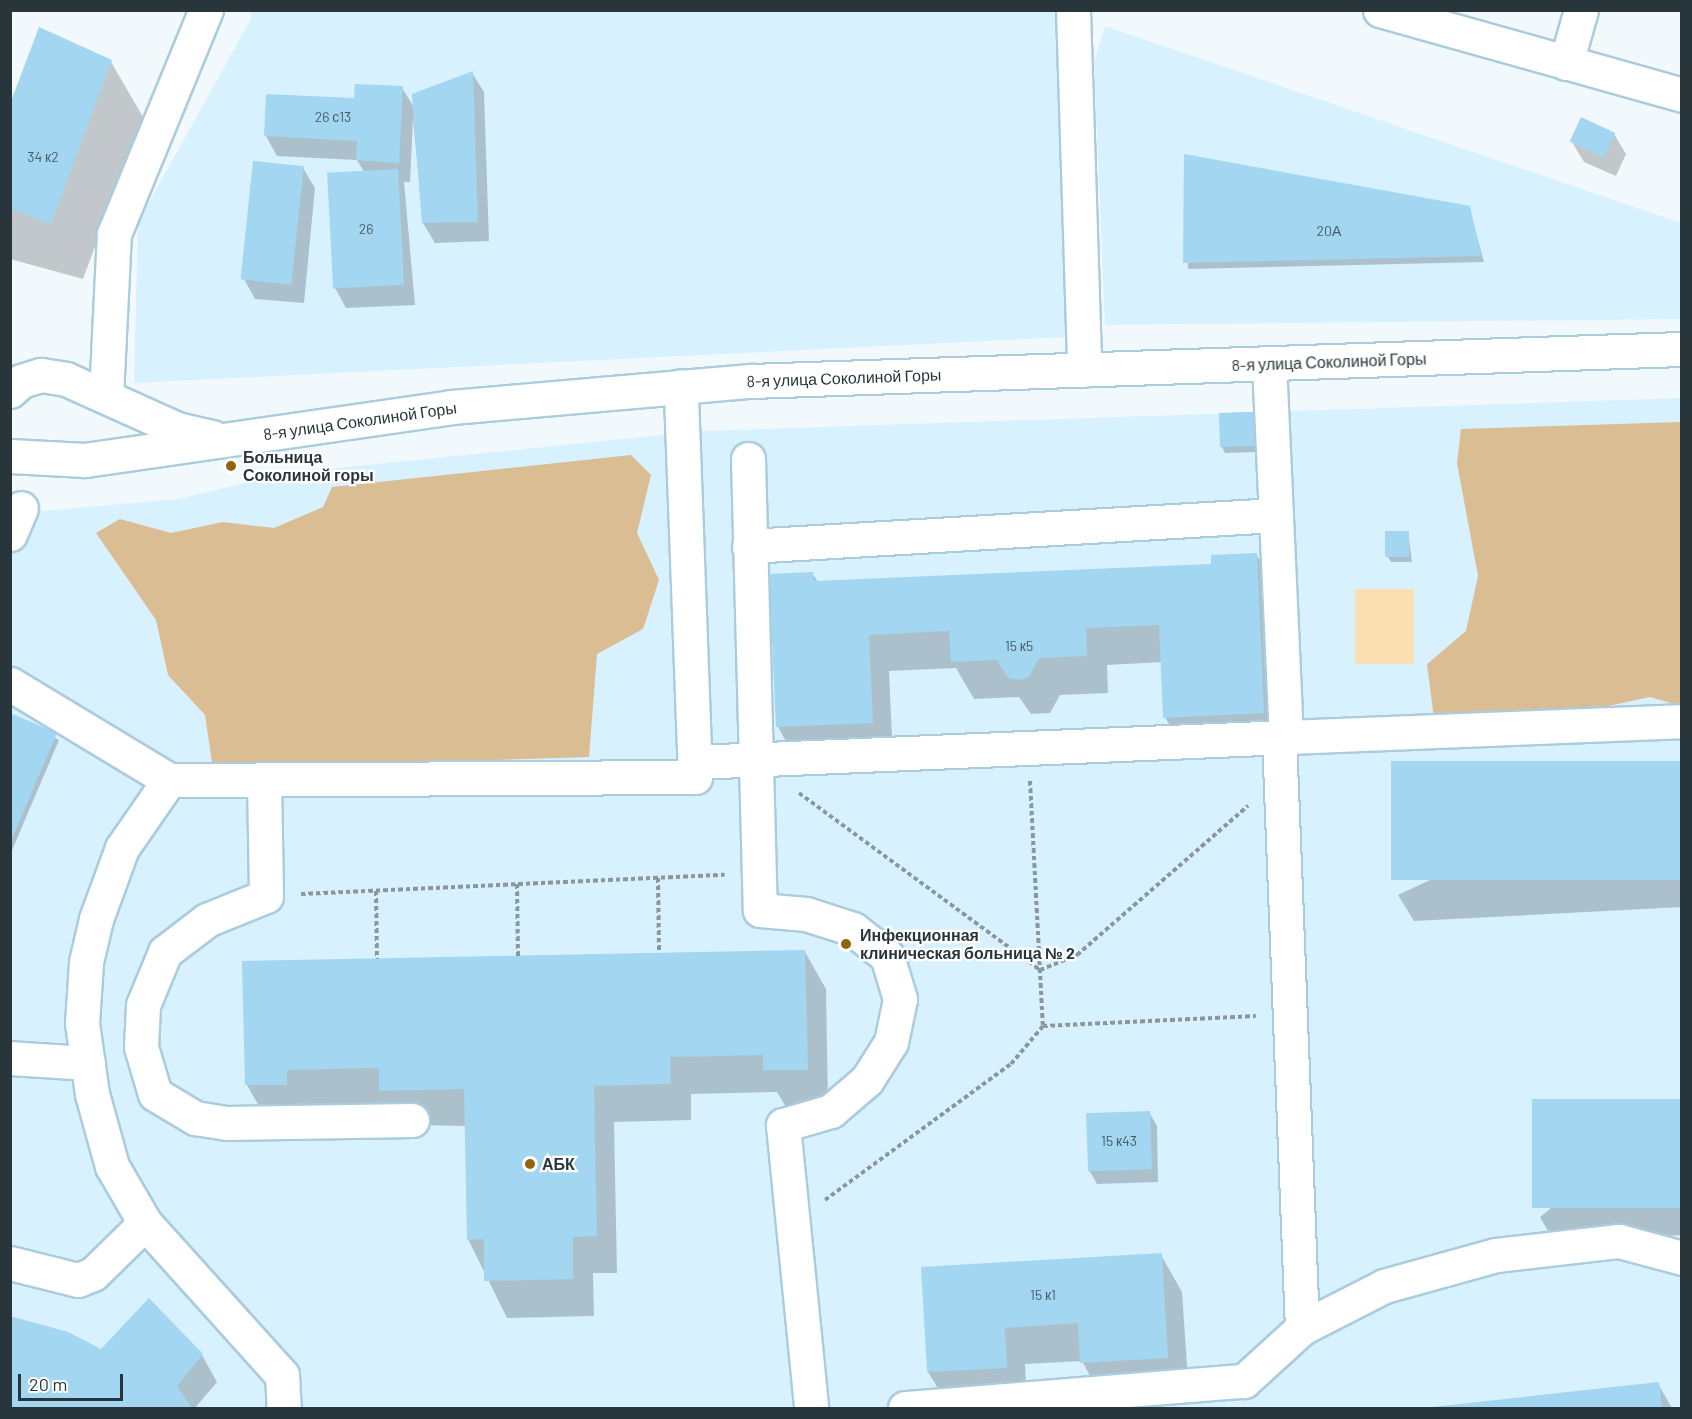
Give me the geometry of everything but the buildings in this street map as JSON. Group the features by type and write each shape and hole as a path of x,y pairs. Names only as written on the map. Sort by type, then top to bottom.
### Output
{"street":[{"path":"106,396 114,234 206,10"},
{"path":"1073,10 1084,370"},
{"path":"1380,10 1682,95"},
{"path":"1566,63 1581,10"},
{"name":"8-я улица Соколиной Горы","path":"20,454 85,460 452,407 681,386 1682,349"},
{"path":"1269,365 1276,514 1282,737 1280,778 1287,1014 1302,1328"},
{"path":"10,391 21,381 41,375 106,396 177,429 235,439"},
{"path":"10,684 169,780 695,777 681,386"},
{"path":"748,459 753,759 760,910 806,914 854,929 887,956 900,999 891,1042 867,1080 831,1111 783,1125 811,1408"},
{"path":"749,546 1276,514"},
{"path":"695,762 1682,721"},
{"path":"264,779 266,896 207,920 165,952 143,1005 141,1047 156,1094 195,1118 227,1123 412,1120"},
{"path":"169,780 123,848 96,919 86,962 82,1023 88,1063 112,1166 145,1223 282,1375 284,1408"},
{"path":"10,1058 88,1063"},
{"path":"10,1263 78,1280 93,1274 145,1223"},
{"path":"905,1408 1048,1403 1244,1381 1302,1328 1384,1286 1496,1255 1619,1241 1682,1258"}],"path":[{"path":"792,1223 1011,1064 1043,1026 1028,748"},
{"path":"753,759 1040,970"},
{"path":"1040,970 1077,955 1280,778"},
{"path":"266,896 758,874"},
{"path":"658,878 659,953"},
{"path":"517,884 518,956"},
{"path":"376,891 377,958"},
{"path":"1043,1026 1287,1014"}],"shaded area":[{"path":"250,11 1056,11 1069,337 134,383 138,222 251,19"},
{"path":"1105,26 1681,223 1681,319 1105,325 1094,62"},
{"name":"Инфекционная клиническая больница № 2","path":"1681,398 1681,1408 11,1408 11,507 42,511 178,499 287,473 702,431"},
{"path":"1681,422 1681,706 1650,697 1599,708 1434,719 1427,664 1466,631 1478,576 1457,463 1461,429"},
{"path":"631,455 651,475 637,533 659,580 643,629 597,654 589,757 213,769 205,715 168,675 156,620 96,533 120,519 171,533 223,522 274,528 323,507 332,487"},
{"path":"1355,589 1414,589 1414,664 1355,664"}],"place":[{"name":"Больница Соколиной горы","path":"231,466"},
{"name":"Инфекционная клиническая больница № 2","path":"846,944"},
{"name":"АБК","path":"530,1164"}]}
